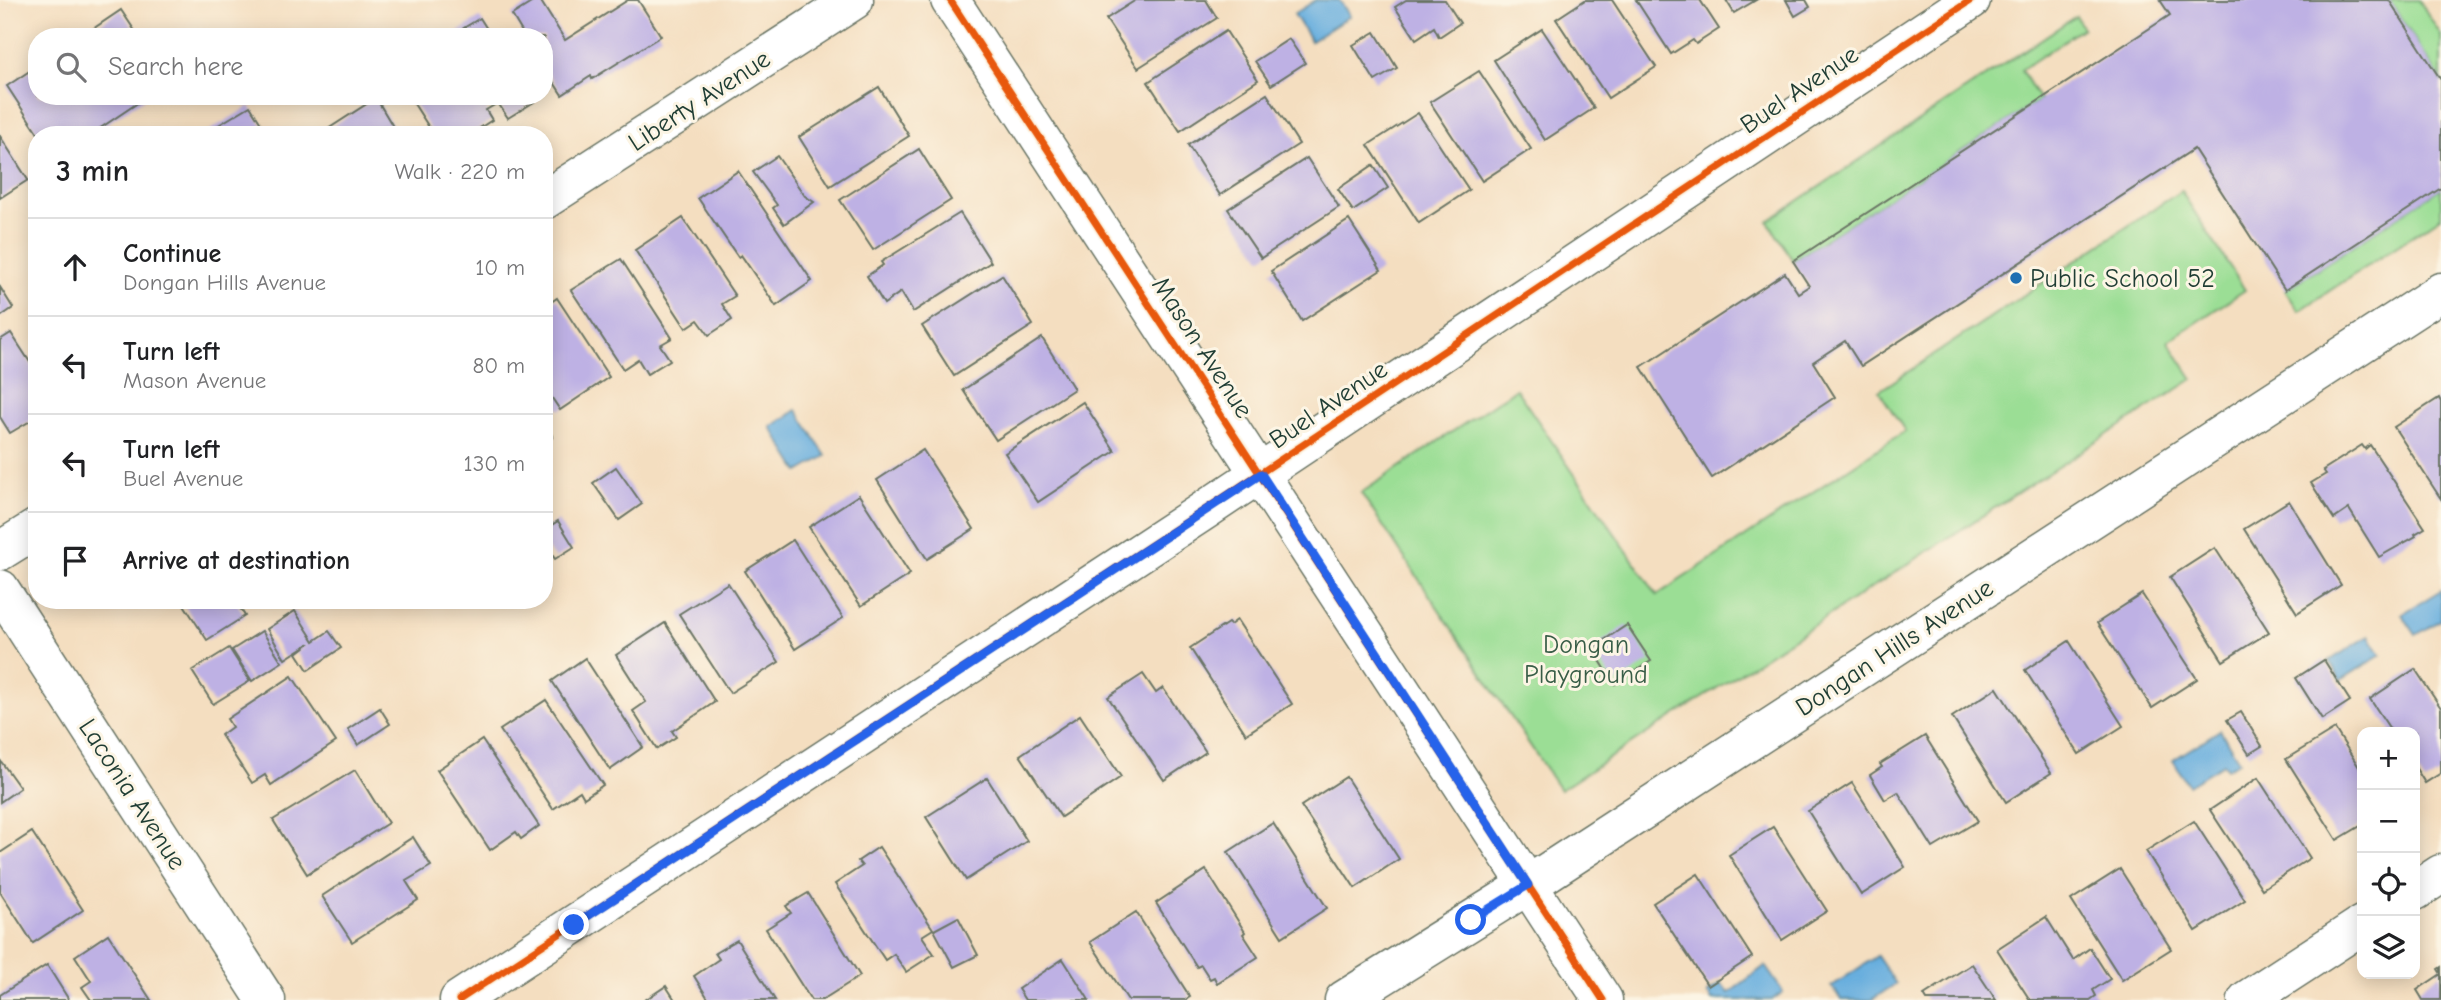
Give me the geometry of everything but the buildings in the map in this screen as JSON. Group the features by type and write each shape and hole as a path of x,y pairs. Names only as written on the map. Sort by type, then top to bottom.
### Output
{"street":[{"name":"Liberty Avenue","path":"553,194 853,0"},
{"name":"Mason Avenue","path":"950,0 1603,1000"},
{"name":"Buel Avenue","path":"459,1000 1261,474 1970,0"},
{"name":"Dongan Hills Avenue","path":"1344,1000 1528,885 2441,292"},
{"path":"0,551 28,534"},
{"name":"Laconia Avenue","path":"0,589 266,1000"},
{"path":"2420,888 2441,874"},
{"path":"2247,1000 2357,928"}],"green space":[{"path":"2389,0 2419,0 2441,35 2441,80"},
{"path":"2076,16 2083,28 2021,70 2040,100 1793,261 1768,221"},
{"path":"2441,188 2441,217 2299,311 2285,290"},
{"name":"Dongan Playground","path":"2181,191 2245,290 2168,341 2193,379 1560,790 1361,493 1516,389 1657,595 1905,431 1879,391"}],"water":[{"path":"1316,0 1339,0 1350,16 1311,41 1294,14"},
{"path":"797,410 826,456 799,472 771,427"},
{"path":"2441,590 2441,620 2416,635 2402,614"},
{"path":"2369,636 2381,655 2341,680 2329,661"},
{"path":"2220,730 2239,761 2227,769 2223,764 2188,785 2173,760"},
{"path":"1877,956 1896,984 1871,1000 1841,1000 1832,986"},
{"path":"1765,966 1783,992 1772,1000 1712,1000 1707,993 1721,983 1729,993"}],"cycle path":[{"path":"950,0 1603,1000"},
{"path":"459,1000 1205,510 1971,0"}],"place":[{"name":"Public School 52","path":"2016,278"}],"route":[{"path":"574,925 1261,474 1528,885 1471,920"}]}
